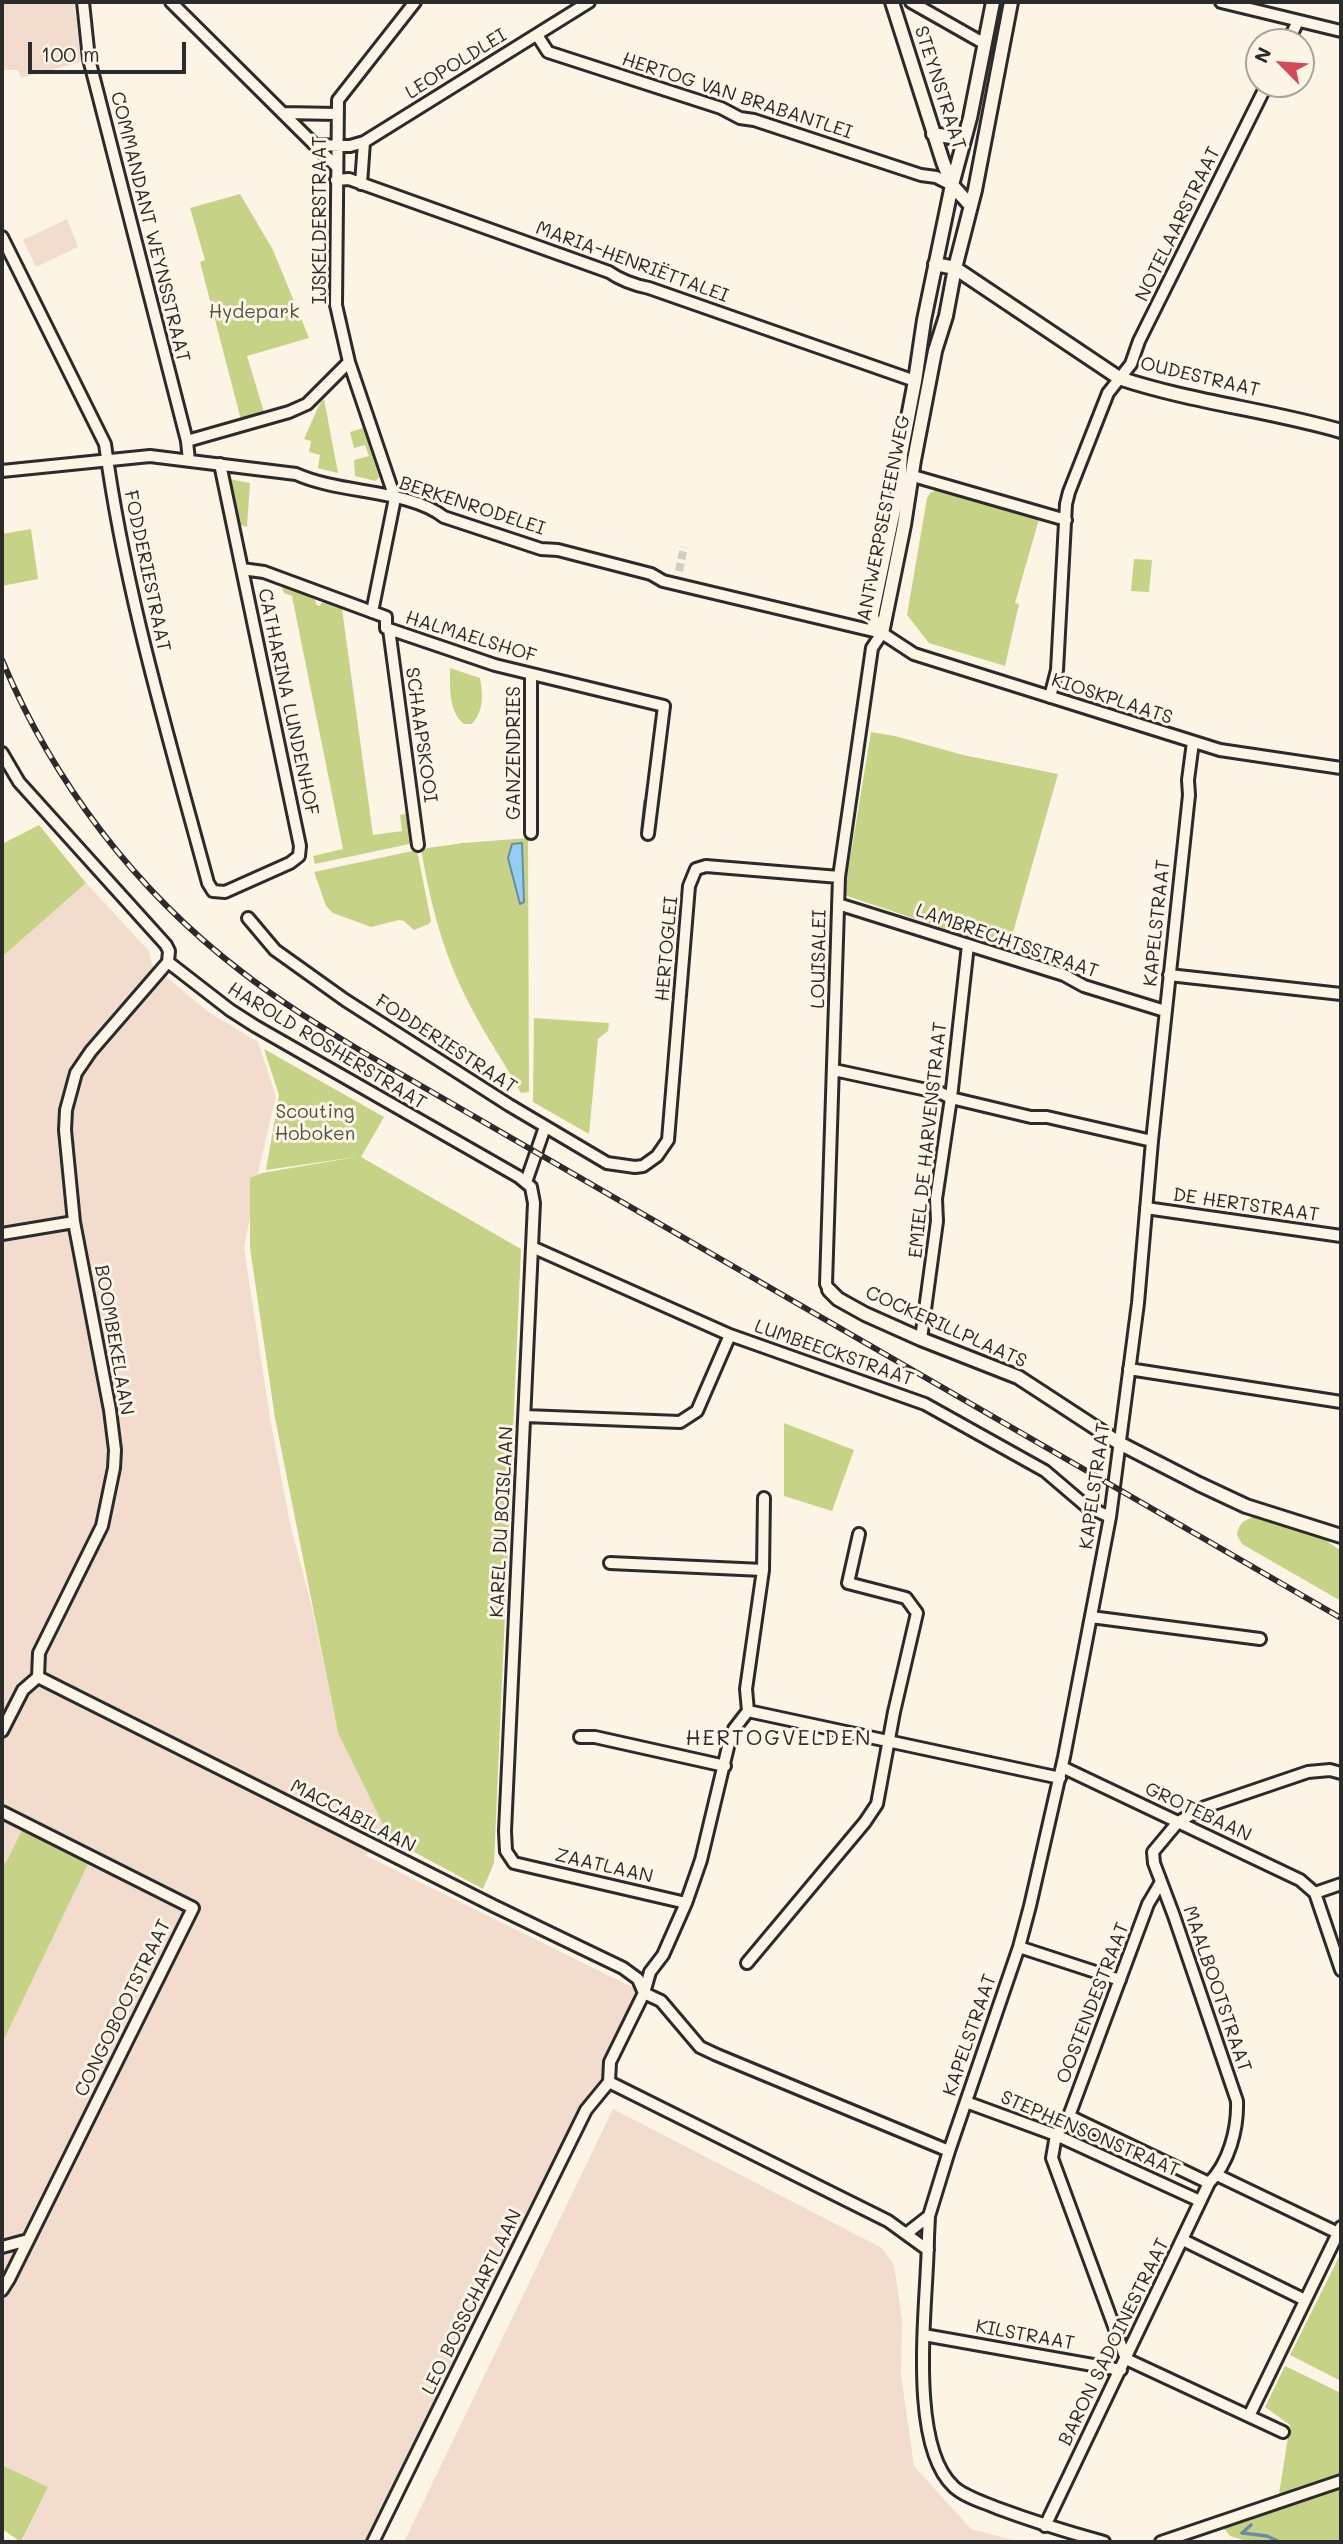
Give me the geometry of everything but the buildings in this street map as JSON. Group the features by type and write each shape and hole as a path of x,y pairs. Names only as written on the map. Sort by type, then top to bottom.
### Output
{"street":[{"name":"COMMANDANT WEYNSSTRAAT","path":"83,2 89,59 187,441 189,461"},
{"path":"171,2 337,167"},
{"name":"LEOPOLDLEI","path":"315,145 350,146 363,142 589,2"},
{"name":"STEYNSTRAAT","path":"892,2 933,134 952,185"},
{"path":"911,2 985,44"},
{"name":"ANTWERPSESTEENWEG","path":"993,2 970,118 935,264 901,454 898,486 872,615 875,628 882,633 935,351 946,316 971,206 1011,2"},
{"path":"1221,2 1341,31"},
{"name":"IJSKELDERSTRAAT","path":"395,498 341,336 336,304 338,100 408,4"},
{"path":"1294,28 1298,21"},
{"name":"HERTOG VAN BRABANTLEI","path":"537,35 548,52 721,108 740,118 754,120 921,175 936,177 952,185"},
{"name":"NOTELAARSTRAAT","path":"1050,698 1057,670 1069,492 1108,393 1131,365 1139,341 1260,98"},
{"path":"284,113 338,114"},
{"path":"933,134 957,138 964,136"},
{"path":"361,184 363,142"},
{"path":"936,177 943,162"},
{"name":"MARIA-HENRIËTTALEI","path":"336,180 349,179 609,272 635,285 915,382"},
{"path":"952,185 971,206"},
{"name":"FODDERIESTRAAT","path":"2,237 105,443 151,678 208,883 213,891"},
{"path":"935,264 956,268"},
{"name":"OUDESTRAAT","path":"956,268 1119,377 1149,388 1341,431"},
{"path":"187,441 289,412 307,404 349,362"},
{"name":"BERKENRODELEI","path":"2,471 150,456 296,474 313,482 395,498 434,509 453,520 541,549 558,550 651,574 663,581 882,633"},
{"name":"CATHARINA LUNDENHOF","path":"213,891 225,892 290,863 299,856 300,851 220,464"},
{"path":"913,476 1066,520"},
{"path":"372,612 395,498"},
{"name":"HALMAELSHOF","path":"242,569 264,572 386,617 386,628 495,665 664,706 648,834"},
{"name":"SCHAAPSKOOI","path":"389,629 418,845"},
{"name":"KIOSKPLAATS","path":"882,633 914,654 1194,742 1235,753 1341,768"},
{"name":"LOUISALEI","path":"829,1290 827,1284 839,877 872,648 882,633"},
{"name":"GANZENDRIES","path":"531,674 531,833"},
{"name":"KAPELSTRAAT","path":"1045,2526 965,2494 954,2487 944,2475 933,2449 923,2398 929,2216 1019,1947 1061,1772 1110,1517 1138,1303 1152,1141 1189,795 1188,780 1194,742"},
{"name":"HAROLD ROSHERSTRAAT","path":"2,753 23,787 166,945 169,951 168,962 255,1026 526,1182"},
{"name":"HERTOGLEI","path":"643,1166 657,1156 668,1140 689,886 693,873 706,866 839,877"},
{"name":"LAMBRECHTSSTRAAT","path":"838,904 1064,975 1084,986 1165,1012"},
{"name":"FODDERIESTRAAT","path":"248,918 275,950 311,977 545,1127 607,1163 643,1166"},
{"name":"EMIEL DE HARVENSTRAAT","path":"921,1339 968,945"},
{"name":"BOOMBEKELAAN","path":"2,1731 23,1690 38,1677 39,1653 102,1526 114,1468 111,1422 74,1222 65,1130 70,1088 76,1073 91,1051 168,962"},
{"path":"1170,975 1341,994"},
{"path":"834,1070 1152,1141"},
{"path":"526,1182 545,1127"},
{"name":"KAREL DU BOISLAAN","path":"514,1863 506,1852 505,1831 532,1247 533,1194 526,1182"},
{"name":"DE HERTSTRAAT","path":"1146,1208 1341,1236"},
{"path":"2,1234 74,1222"},
{"name":"LUMBEECKSTRAAT","path":"532,1247 730,1335 925,1404 1045,1471 1086,1506 1110,1517"},
{"name":"COCKERILLPLAATS","path":"829,1290 838,1299 865,1314 1018,1377 1119,1443 1246,1506 1341,1535"},
{"path":"525,1416 680,1422 697,1411 730,1335"},
{"path":"1129,1369 1341,1402"},
{"path":"748,1711 746,1689 763,1570 764,1498"},
{"path":"747,1963 866,1822 877,1804 894,1712 917,1614 906,1598 848,1583 859,1534"},
{"path":"610,1563 763,1570"},
{"path":"1091,1617 1259,1639"},
{"name":"MACCABILAAN","path":"38,1677 623,1968 638,1979 644,1993 660,2001 700,2047 949,2151"},
{"name":"GROTEBAAN","path":"748,1711 890,1741 1061,1772 1178,1822 1300,1880 1315,1893"},
{"name":"LEO BOSSCHARTLAAN","path":"373,2542 586,2110 608,2082 610,2062 644,1993 650,1972 663,1955 686,1903 701,1860 734,1729 748,1711"},
{"path":"580,1737 595,1737 725,1766"},
{"path":"1178,1822 1205,1807 1308,1772 1330,1770 1341,1773"},
{"name":"CONGOBOOTSTRAAT","path":"2,1812 193,1908 2,2290"},
{"name":"MAALBOOTSTRAAT","path":"1178,1822 1153,1852 1154,1863 1237,2101 1236,2132 1213,2179"},
{"name":"ZAATLAAN","path":"514,1863 686,1903"},
{"name":"OOSTENDESTRAAT","path":"1056,2135 1069,2116 1148,1904 1161,1882"},
{"path":"1341,1884 1315,1893 1341,1970"},
{"path":"1019,1947 1119,1980"},
{"path":"608,2082 888,2221 928,2250"},
{"name":"STEPHENSONSTRAAT","path":"966,2102 1056,2135 1200,2201"},
{"name":"STEPHENSONSTRAAT","path":"1069,2116 1213,2179 1340,2230"},
{"path":"1056,2135 1052,2158 1126,2359 1283,2432"},
{"name":"BARON SADOINESTRAAT","path":"1045,2526 1200,2201 1213,2179"},
{"path":"906,2234 929,2216"},
{"path":"1249,2416 1340,2230"},
{"path":"2,2247 28,2240"},
{"path":"1183,2240 1305,2300"},
{"name":"KILSTRAAT","path":"924,2335 1121,2370"},
{"path":"1161,2542 1341,2481"},
{"path":"1045,2526 1104,2542"}],"shaded area":[{"path":"2,2 74,2 81,62 21,78 18,70 2,70"},
{"path":"67,219 78,247 36,267 23,240"},
{"path":"86,883 149,951 152,965 207,1011 258,1042 276,1097 244,1248 270,1418 290,1523 312,1608 338,1733 390,1839 365,1855 644,1993 372,2542 22,2542 48,2487 2,2465 2,2043 33,1975 6,1864 2,1862 2,957"},
{"path":"613,2109 882,2248 894,2265 902,2319 901,2375 914,2466 971,2529 1020,2542 404,2542"}],"green space":[{"name":"Hydepark","path":"240,194 273,250 309,338 247,356 264,412 241,420 200,262 205,260 190,208"},
{"path":"324,399 338,473 318,468 320,455 309,452 311,441 304,439"},
{"path":"363,428 379,477 376,481 355,476 354,460 369,456 365,445 354,448 350,432"},
{"path":"229,479 250,483 247,527 238,524"},
{"path":"937,490 1039,519 1015,603 1019,604 1005,666 929,643 907,615 927,498"},
{"path":"31,529 38,579 2,586 2,534"},
{"path":"1134,559 1152,560 1149,592 1131,591"},
{"path":"282,587 315,599 319,606 323,602 342,609 373,835 402,831 400,815 411,813 414,843 315,864 313,856 343,849 292,596 284,593"},
{"path":"450,668 480,678 482,702 472,724 464,724 455,713 451,698"},
{"path":"871,732 963,755 1058,774 1008,950 844,895"},
{"path":"39,825 86,883 2,957 2,844"},
{"path":"528,838 529,1092 521,1093 474,1013 453,969 436,918 421,849"},
{"path":"417,850 431,921 429,924 414,930 399,920 371,927 333,913 326,906 314,872"},
{"path":"534,1018 609,1023 608,1031 598,1039 589,1134 533,1102"},
{"name":"Scouting Hoboken","path":"264,1049 384,1117 361,1157 521,1249 494,1863 483,1889 390,1839 338,1733 275,1418 250,1248 250,1178 262,1173 356,1157 266,1170 279,1095"},
{"path":"784,1423 854,1450 832,1511 784,1496"},
{"path":"1254,1517 1321,1537 1341,1551 1341,1601 1242,1544 1237,1535 1240,1525"},
{"path":"22,1830 88,1864 2,2043 2,1862 6,1863"},
{"path":"1341,2253 1341,2381 1290,2355"},
{"path":"1285,2366 1341,2393 1341,2542 1250,2542 1230,2536 1223,2527 1270,2511 1278,2500 1290,2425 1265,2407"},
{"path":"2,2465 48,2487 21,2542 2,2529"}],"water":[{"path":"522,843 524,902 520,904 508,858 512,844"}],"waterway":[{"path":"642,830 645,801"},
{"path":"1251,2525 1242,2533 1267,2536 1280,2542"}],"tunnel":[{"path":"679,571 684,547"}],"railway":[{"path":"2,660 46,749 101,831 167,906 203,940 270,993 361,1051 1341,1618"}],"district":[{"name":"HERTOGVELDEN","path":"779,1739"}]}
